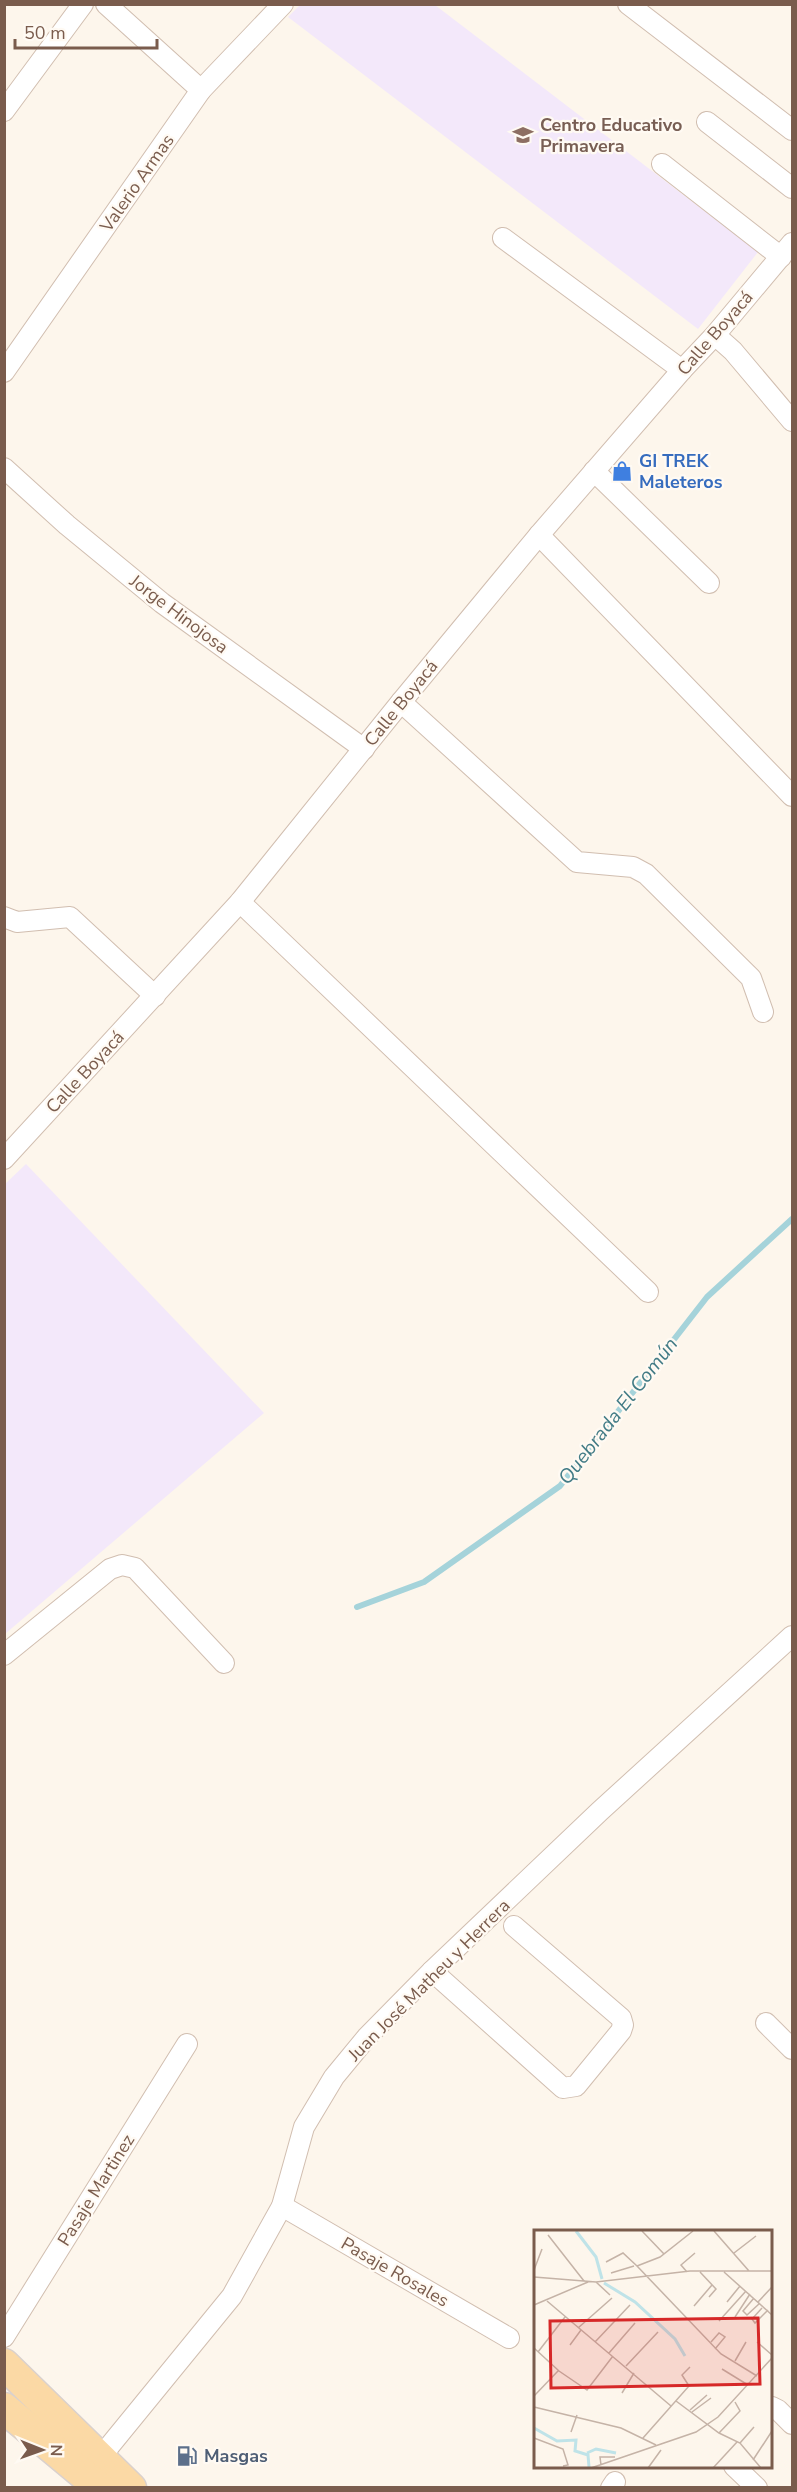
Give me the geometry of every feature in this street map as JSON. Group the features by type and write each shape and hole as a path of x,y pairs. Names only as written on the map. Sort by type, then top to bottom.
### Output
{"main road":[{"path":"4,2364 96,2473"},
{"path":"4,2408 96,2473 132,2487"}],"street":[{"path":"4,111 83,4"},
{"path":"106,4 201,90"},
{"name":"Valerio Armas","path":"4,372 201,90 283,4"},
{"path":"628,4 792,130"},
{"path":"706,122 792,188"},
{"path":"662,164 787,250"},
{"path":"503,238 682,370"},
{"name":"Calle Boyacá","path":"4,1159 240,902 539,535 682,370 715,336 787,250"},
{"path":"715,336 734,351 792,421"},
{"name":"Jorge Hinojosa","path":"4,468 67,525 162,603 364,749"},
{"path":"594,471 709,584"},
{"path":"539,535 792,796"},
{"path":"401,702 576,862 633,867 646,874 751,978 763,1012"},
{"path":"240,902 648,1292"},
{"path":"4,916 17,921 70,917 155,996"},
{"path":"4,1655 110,1569 122,1565 135,1568 224,1663"},
{"name":"Juan José Matheu y Herrera","path":"96,2473 232,2296 282,2206 304,2127 334,2077 367,2037 432,1971 600,1811 792,1636"},
{"path":"432,1971 563,2088 576,2086 621,2031 623,2025 621,2018 514,1926"},
{"path":"766,2023 792,2049"},
{"name":"Pasaje Martinez","path":"4,2337 187,2044"},
{"name":"Pasaje Rosales","path":"282,2206 509,2338"},
{"path":"773,2408 792,2424"},
{"path":"737,2468 757,2487"}],"shaded area":[{"name":"Centro Educativo Primavera","path":"300,5 435,5 758,252 698,329 288,17"},
{"path":"26,1164 264,1413 5,1634 4,1185"}],"waterway":[{"name":"Quebrada El Común","path":"357,1607 424,1582 560,1486 707,1297 792,1219"}],"place":[{"name":"Centro Educativo Primavera","path":"523,135"},
{"name":"GI TREK Maleteros","path":"622,471"},
{"name":"Masgas","path":"187,2456"}]}
